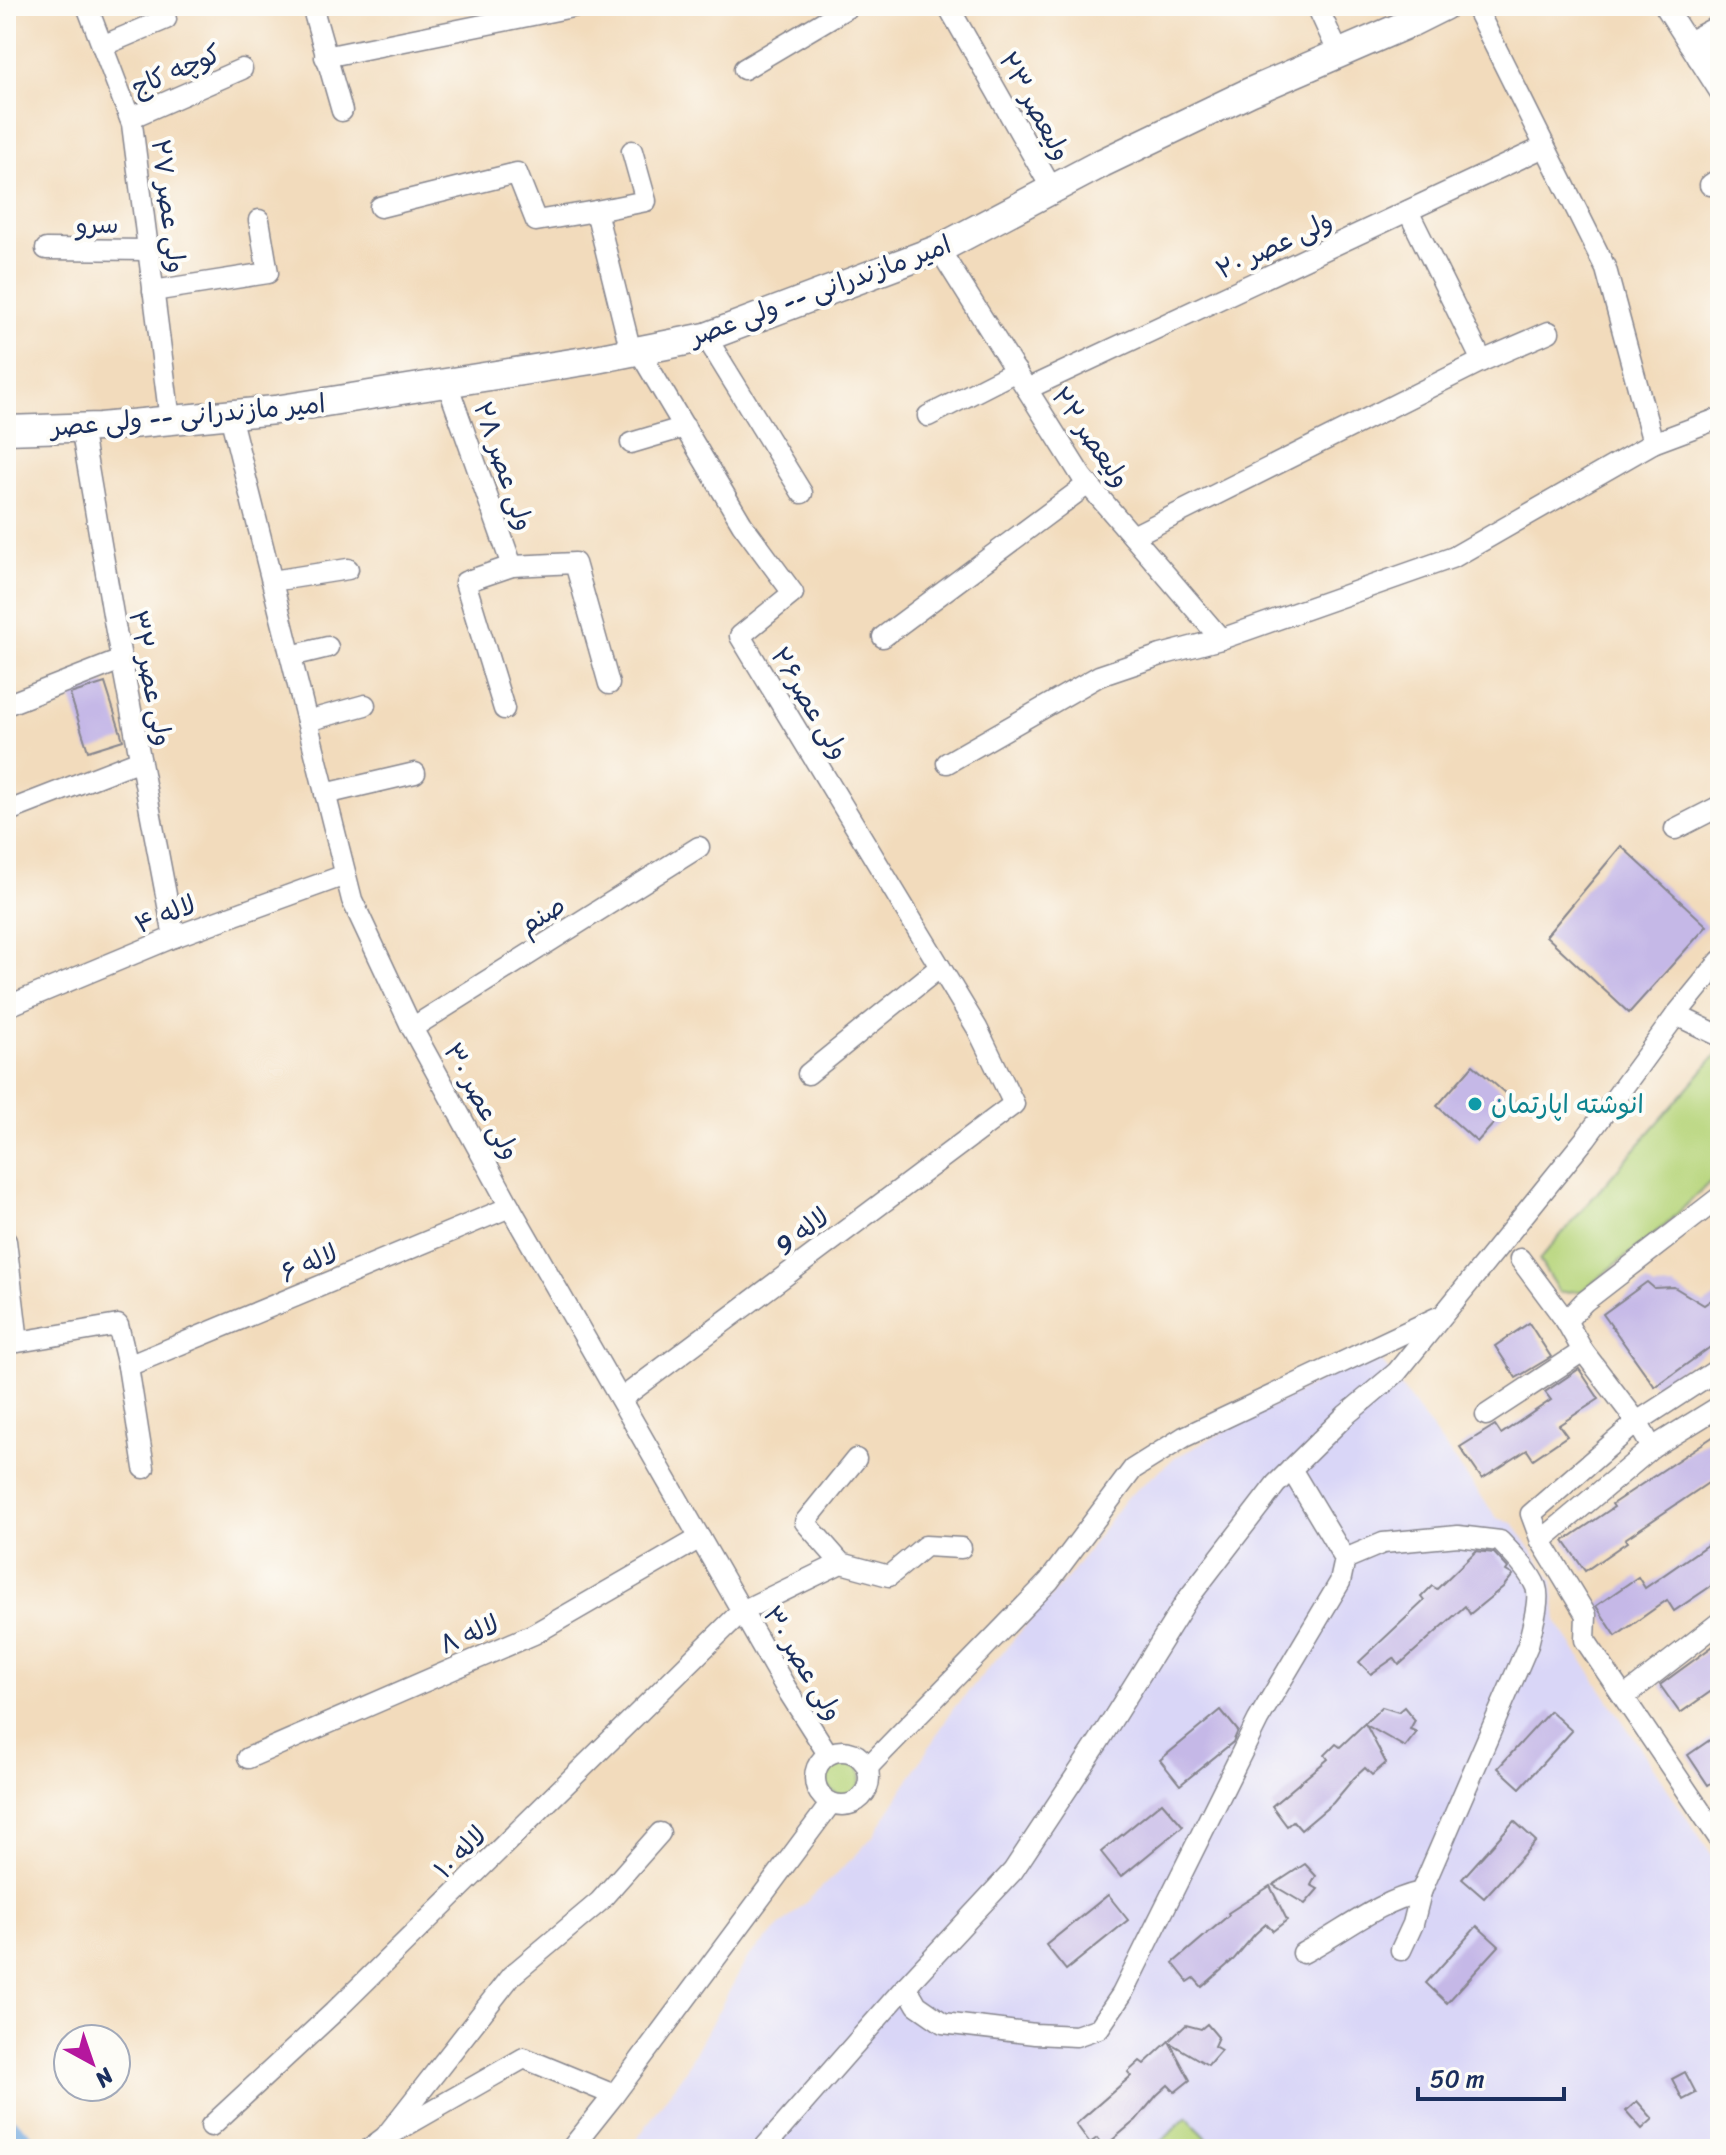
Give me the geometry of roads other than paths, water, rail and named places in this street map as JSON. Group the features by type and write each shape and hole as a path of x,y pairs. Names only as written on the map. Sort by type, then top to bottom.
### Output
{"main road":[{"name":"امیر مازندرانی -- ولی عصر","path":"6,430 81,427 275,410 591,360 706,337 939,249 1102,163 1250,92 1444,6"}],"street":[{"name":"ولی عصر ۲۷","path":"87,6 130,118 170,420"},
{"path":"312,6 342,111"},
{"path":"325,57 577,6"},
{"path":"744,69 850,6"},
{"name":"ولیعصر ۲۳","path":"948,6 1052,189"},
{"path":"1317,6 1339,54"},
{"path":"1475,6 1606,269 1653,443"},
{"path":"1665,6 1720,92"},
{"path":"102,46 166,19"},
{"path":"1693,50 1720,25"},
{"path":"1693,50 1720,46"},
{"name":"کوچه کاج","path":"130,118 242,69"},
{"name":"ولی عصر ۲۰","path":"928,416 1021,380 1408,211 1544,147"},
{"path":"380,207 517,173 536,221 646,201 632,151"},
{"name":"ولی عصر۲۶","path":"596,211 635,351 685,427 742,524 793,593 740,636 977,1028 1014,1104"},
{"path":"1408,211 1482,361"},
{"path":"153,291 268,273 259,220"},
{"name":"سرو","path":"46,249 148,250"},
{"name":"ولیعصر ۲۲","path":"939,249 1088,484 1221,639"},
{"path":"1133,536 1482,361 1549,332"},
{"path":"706,337 802,493"},
{"name":"ولی عصر ۲۸","path":"447,383 512,566"},
{"name":"ولی عصر ۳۰","path":"230,415 352,900 412,1028 510,1207 786,1688 828,1754"},
{"path":"947,763 1099,676 1221,639 1454,557 1653,443 1720,418"},
{"name":"ولی عصر ۳۲","path":"81,427 121,660 174,937"},
{"path":"631,443 685,427"},
{"path":"883,637 1088,484"},
{"name":"ولی عصر ۲۸","path":"504,709 465,582 512,566 575,563 609,684"},
{"path":"272,581 348,569"},
{"path":"291,656 328,647"},
{"path":"6,705 121,660"},
{"path":"307,721 365,705"},
{"path":"6,812 140,760"},
{"path":"325,794 415,773"},
{"path":"1675,829 1720,806"},
{"name":"صنم","path":"412,1028 699,847"},
{"name":"لاله ۴","path":"6,1007 174,937 345,875"},
{"path":"763,2149 906,1986 1013,1871 1187,1600 1276,1484 1346,1415 1397,1372 1586,1138 1676,1015 1720,961"},
{"path":"808,1074 940,967"},
{"path":"1676,1015 1720,1036"},
{"name":"لاله 9","path":"621,1399 1014,1104"},
{"path":"1566,1321 1584,1302 1720,1197"},
{"name":"لاله ۶","path":"128,1366 510,1207"},
{"path":"6,1241 18,1342 118,1325 128,1366 144,1468"},
{"path":"1520,1259 1566,1321 1583,1351 1637,1422 1652,1448"},
{"path":"868,1767 1049,1581 1133,1469 1184,1437 1444,1314"},
{"path":"1486,1415 1583,1351"},
{"path":"1720,1368 1637,1422 1531,1514 1541,1541 1586,1615 1585,1640 1720,1840"},
{"path":"1541,1541 1652,1448 1720,1406"},
{"path":"856,1459 805,1522 841,1563 889,1576 925,1546 961,1548"},
{"path":"906,1986 917,2005 943,2023 1076,2036 1099,2028 1122,1994 1258,1720 1340,1582 1345,1559 1291,1469"},
{"path":"1345,1559 1383,1543 1458,1536 1500,1541 1537,1590 1528,1645 1421,1892 1413,1924 1401,1950"},
{"name":"لاله ۸","path":"248,1758 534,1634 700,1538"},
{"name":"لاله ۱۰","path":"211,2126 345,2001 742,1611 841,1563"},
{"path":"1624,1697 1720,1622"},
{"path":"846,1751 863,1759 868,1767 869,1786 858,1800 850,1804 831,1803 819,1792 815,1776 817,1767 828,1754 846,1751"},
{"path":"571,2149 831,1803"},
{"path":"377,2143 511,1976 599,1902 660,1833"},
{"path":"1303,1953 1372,1910 1403,1896 1421,1892"},
{"path":"377,2143 524,2058 614,2095"}],"waterway":[{"path":"6,2133 23,2149"}],"place":[{"name":"انوشته اپارتمان","path":"1475,1104"}]}
